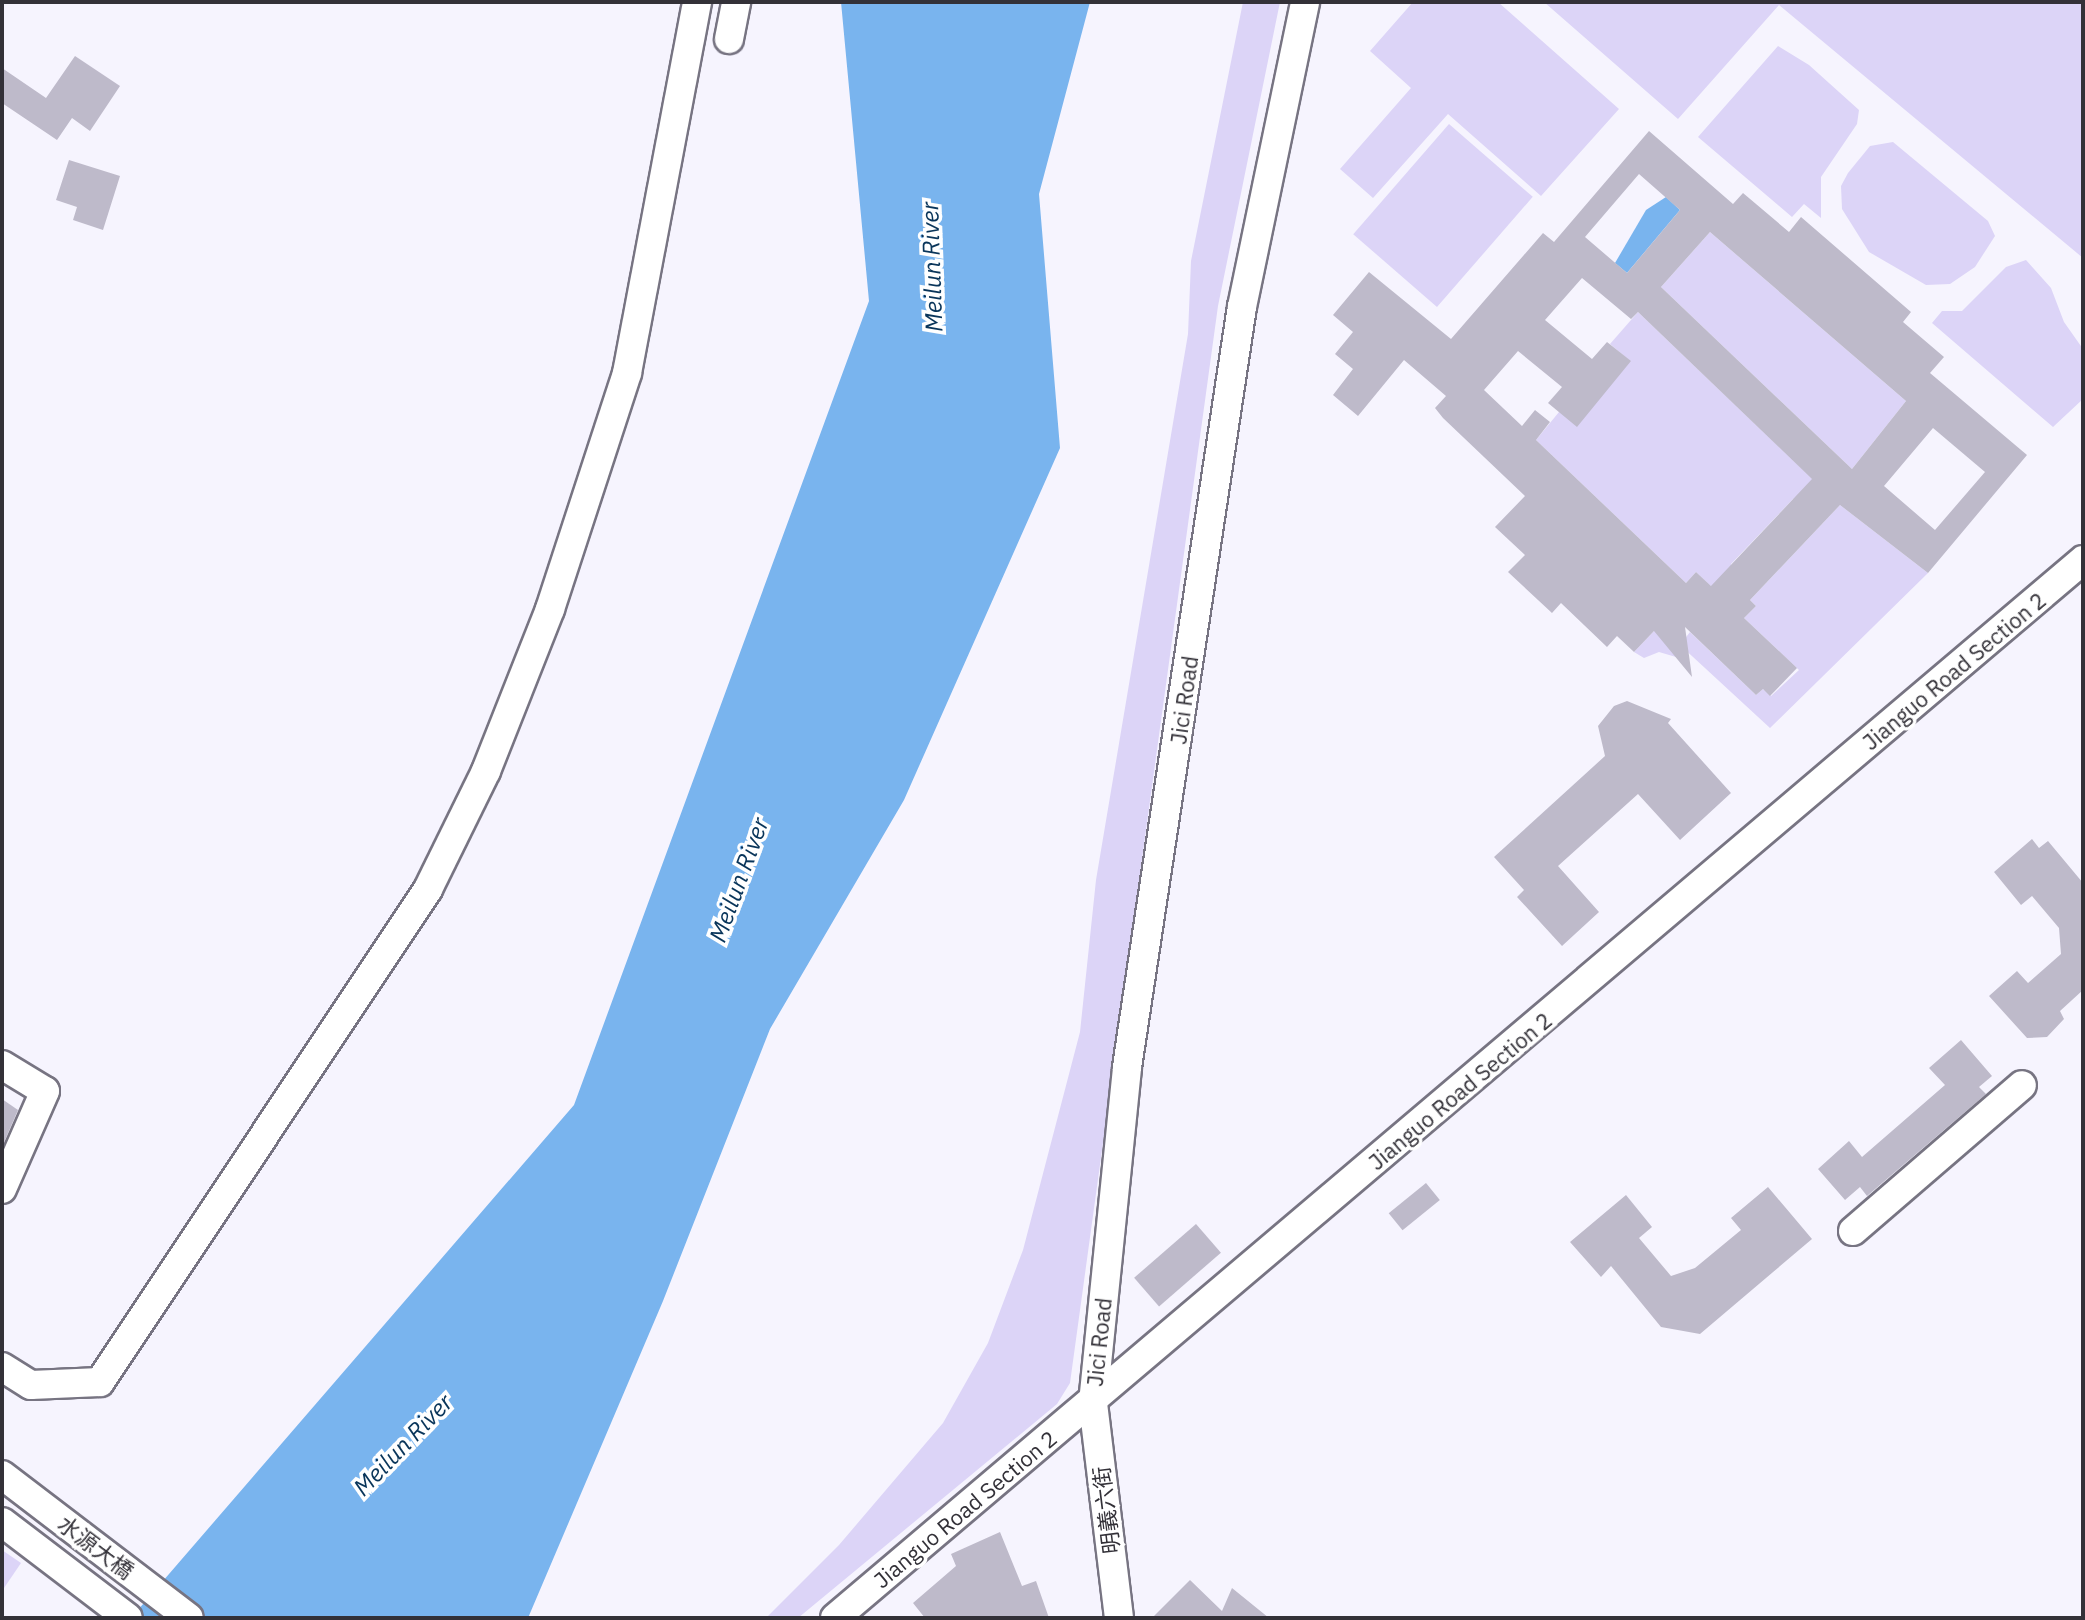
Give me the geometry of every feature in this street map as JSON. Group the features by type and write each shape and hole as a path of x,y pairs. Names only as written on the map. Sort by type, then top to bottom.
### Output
{"street":[{"path":"2,1367 31,1385 100,1382 428,889 486,771 550,609 627,373 697,2"},
{"path":"729,39 736,2"},
{"name":"Jici Road","path":"1093,1403 1127,1067 1240,322 1305,2"},
{"name":"Jianguo Road Section 2","path":"835,1618 1093,1403 2083,560"},
{"path":"2,1065 45,1091 2,1189"},
{"path":"1853,1231 2022,1085"},
{"name":"明義六街","path":"1093,1403 1119,1618"},
{"name":"水源大橋","path":"2,1475 189,1618"},
{"name":"水源大橋","path":"2,1522 128,1618"}],"shaded area":[{"path":"1243,2 1280,2 1218,306 1070,1383 1057,1404 798,1618 766,1618 839,1545 943,1423 988,1343 1023,1250 1080,1032 1096,880 1188,334 1191,261"},
{"path":"1413,2 1498,2 1619,109 1541,196 1448,114 1373,198 1340,169 1411,88 1370,51"},
{"path":"1544,2 2083,2 2083,258 1779,5 1678,119"},
{"path":"1778,46 1809,65 1859,110 1857,124 1821,177 1821,218 1804,204 1792,217 1698,137"},
{"path":"1449,124 1533,197 1437,307 1353,234"},
{"path":"1893,142 1988,221 1995,236 1975,267 1950,284 1926,285 1869,252 1842,209 1841,186 1848,173 1870,146"},
{"path":"1710,232 1906,401 1852,469 1661,287"},
{"path":"2026,260 2051,288 2064,322 2083,349 2083,399 2053,427 1932,323 1942,311 1962,311 2006,267"},
{"path":"1638,312 1828,494 1793,499 1731,564 1732,606 1696,572 1686,583 1536,440 1559,412 1630,361 1610,344"},
{"path":"1840,505 1928,573 1770,728 1680,645 1690,632 1756,695 1763,689 1771,696 1799,670 1744,618 1756,606 1750,600"},
{"path":"1678,606 1676,657 1659,652 1644,658 1634,652"},
{"path":"2,1550 21,1563 2,1591"}],"water":[{"name":"Meilun River","path":"841,2 1090,2 1039,194 1060,448 904,800 770,1029 663,1301 528,1618 131,1618 574,1105 869,301"},
{"path":"1666,197 1680,210 1627,273 1615,263 1646,210"}],"building":[{"path":"75,56 120,86 90,131 72,118 57,140 2,103 2,68 46,98"},
{"path":"1649,131 1733,204 1743,193 1789,232 1801,217 1911,312 1903,322 1944,357 1930,373 2027,455 1928,573 1840,505 1750,600 1756,606 1744,618 1797,668 1770,696 1763,689 1756,695 1685,627 1692,677 1654,631 1634,652 1617,636 1607,647 1561,603 1552,613 1508,572 1525,555 1495,527 1525,496 1435,408 1446,396 1404,360 1358,416 1333,395 1353,369 1335,354 1353,332 1333,315 1369,272 1451,339 1543,233 1554,242","holes":["1639,174 1680,210 1627,273 1585,237","1710,232 1906,401 1852,469 1661,287","1582,278 1631,319 1638,312 1812,479 1711,586 1696,572 1686,583 1536,440 1550,422 1535,410 1522,426 1484,390 1518,351 1562,387 1548,403 1577,427 1631,361 1607,342 1592,359 1545,320","1933,428 1985,472 1935,530 1884,486"]},
{"path":"69,160 120,176 103,230 73,220 77,207 56,200"},
{"path":"1627,701 1671,719 1668,723 1731,793 1680,840 1638,794 1558,866 1599,912 1562,946 1517,897 1524,890 1494,857 1605,756 1598,726 1614,706"},
{"path":"2032,839 2039,848 2048,841 2083,883 2083,990 2060,1011 2064,1019 2047,1037 2027,1038 1989,996 2017,971 2028,983 2061,954 2059,928 2032,896 2021,905 1994,872"},
{"path":"1961,1040 1992,1076 1979,1087 1986,1094 1867,1196 1860,1187 1845,1200 1818,1169 1849,1141 1862,1157 1945,1085 1929,1068"},
{"path":"2,1099 18,1110 2,1147"},
{"path":"1426,1183 1440,1200 1403,1230 1389,1213"},
{"path":"1768,1187 1812,1239 1700,1334 1661,1327 1611,1266 1601,1277 1570,1242 1626,1195 1652,1227 1639,1238 1671,1276 1695,1268 1741,1230 1731,1218"},
{"path":"1196,1224 1221,1253 1159,1306 1134,1278"},
{"path":"1000,1532 1022,1586 1036,1581 1049,1618 925,1618 913,1603 956,1566 951,1554"},
{"path":"1190,1580 1222,1611 1232,1588 1269,1618 1152,1618"}]}
